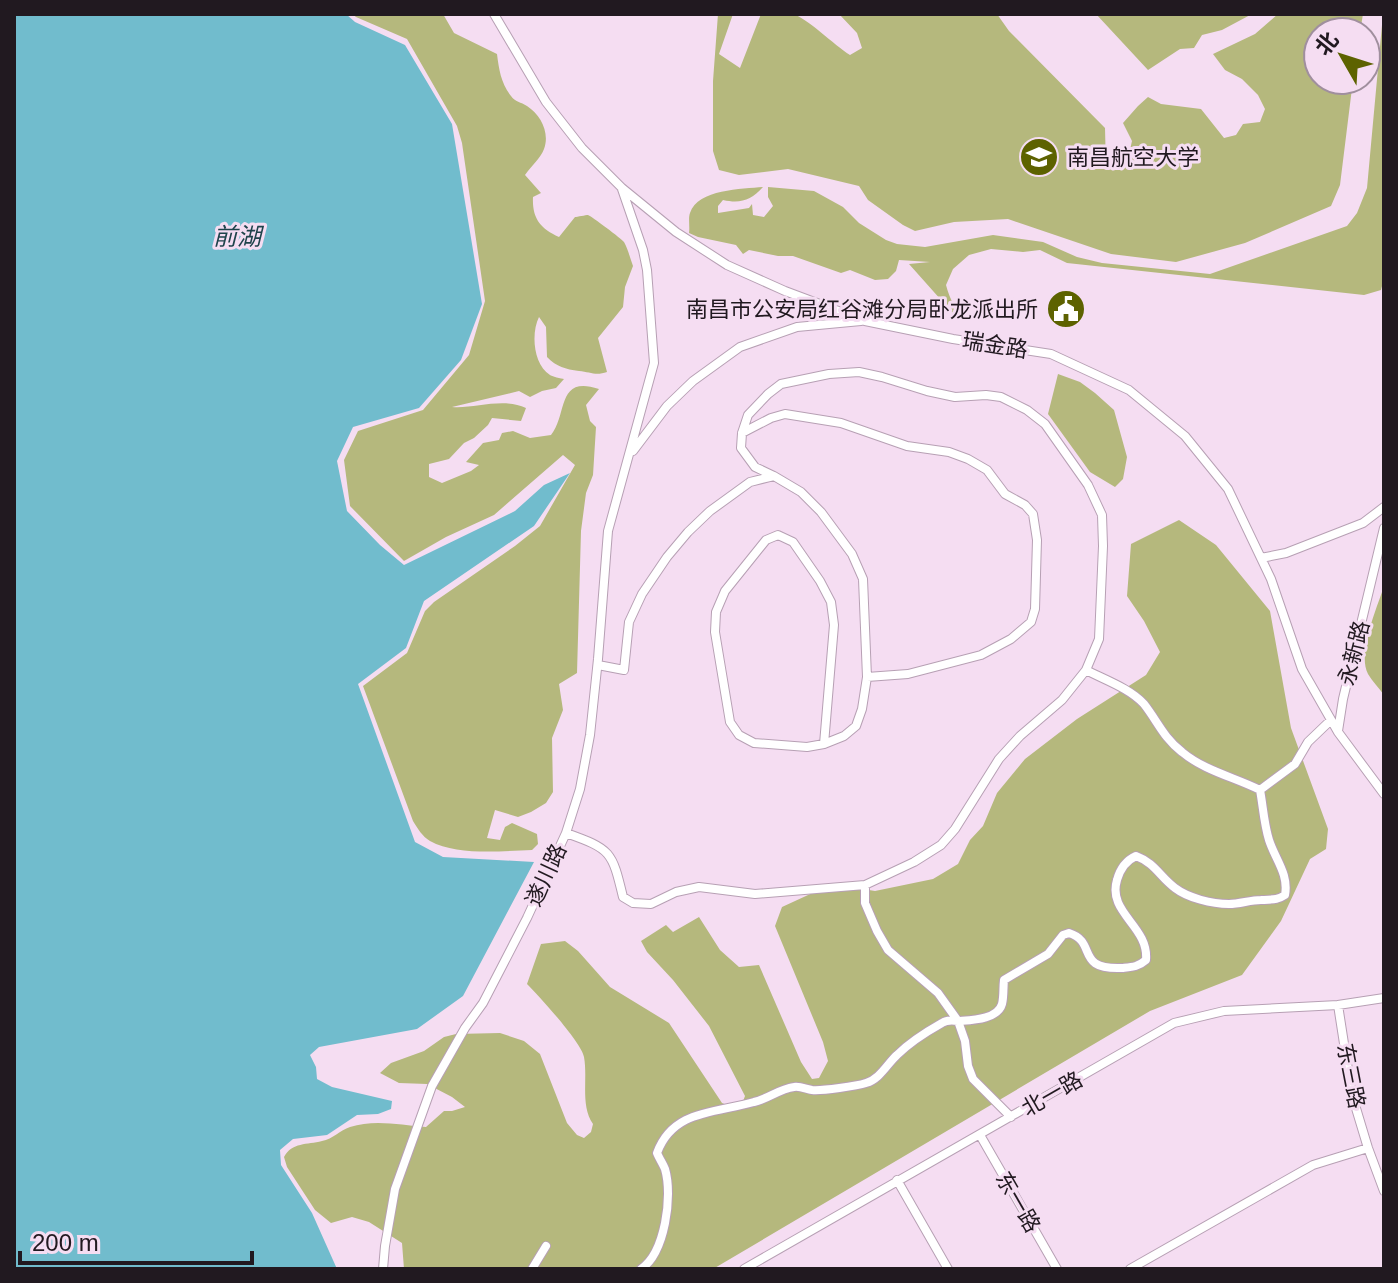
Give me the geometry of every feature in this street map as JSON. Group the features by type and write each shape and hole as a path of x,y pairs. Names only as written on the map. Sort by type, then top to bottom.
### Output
{"street":[{"name":"瑞金路","path":"494,14 546,102 582,148 622,188 676,232 727,265 865,321 1051,354 1129,390 1185,436 1228,489 1271,579 1302,669 1338,732 1384,794"},
{"name":"遂川路","path":"383,1269 395,1189 432,1086 489,991 527,918 566,833 580,789 598,665 608,531 654,363 647,270 622,188"},
{"name":"遂川路","path":"629,456 667,406 693,381 740,347 797,327 865,321"},
{"path":"566,833 604,849 614,862 623,897 633,903 651,904 676,892 699,887 755,894 865,885 914,862 941,845 955,829 999,759 1020,736 1062,700 1086,670 1099,639 1102,515 1088,485 1045,424 1027,410 1001,397 955,397 859,372 829,374 781,384 748,415 741,448 755,467 801,492 821,512 852,554 863,579 867,677 856,726 844,736 824,744 807,747 754,743 739,735 730,722 715,632 716,612 725,591 766,540 778,535 793,542 831,602 834,625 824,744"},
{"path":"742,433 785,414 841,423 907,446 949,452 987,470 1005,494 1025,505 1033,514 1037,540 1035,609 1031,622 1011,639 981,655 908,674 867,677"},
{"path":"598,665 624,670 629,622 642,594 688,532 710,511 750,482 774,476"},
{"path":"1261,558 1286,553 1363,523 1384,507"},
{"name":"永新路","path":"1338,732 1384,528"},
{"path":"1086,670 1133,694 1164,736 1184,754 1216,773 1241,780 1260,790"},
{"path":"1260,790 1295,764 1308,742 1331,720"},
{"path":"641,1269 648,1264 659,1242 667,1212 665,1168 657,1153 670,1131 687,1118 757,1102 796,1087 815,1090 867,1083 880,1075 913,1042 946,1020 993,1016 1003,1001 1004,980 1048,954 1063,935 1077,935 1090,960 1097,965 1107,968 1141,965 1146,960 1147,952 1141,934 1116,901 1115,887 1119,872 1127,860 1136,856 1145,859 1173,887 1189,897 1228,904 1277,900 1285,895 1286,882 1269,840 1260,790"},
{"path":"865,885 865,903 888,950 938,993 958,1021 973,1079 1011,1117"},
{"name":"北一路","path":"744,1269 1174,1023 1224,1011 1338,1005 1384,998"},
{"name":"东三路","path":"1338,1005 1352,1095 1383,1184"},
{"name":"东一路","path":"980,1135 1057,1269"},
{"path":"1130,1269 1313,1165 1368,1148"},
{"path":"897,1180 948,1269"},
{"path":"532,1269 546,1246"}],"green space":[{"path":"352,14 443,14 454,33 497,54 501,76 508,91 514,100 536,114 545,131 543,152 525,175 541,193 533,197 538,222 559,237 575,217 588,215 624,242 633,266 625,287 623,307 598,338 607,372 596,374 570,369 547,357 546,327 539,317 534,339 540,364 550,375 564,379 556,388 530,397 519,391 452,407 508,403 526,408 521,421 492,418 449,459 429,464 429,477 442,483 471,471 479,465 466,462 483,443 499,440 502,433 513,431 530,438 551,435 569,392 585,386 599,389 586,405 590,421 596,427 593,475 586,493 581,531 577,673 559,684 563,710 552,738 553,792 546,803 518,817 495,810 487,838 500,840 505,827 512,823 537,834 538,844 532,850 466,851 441,846 425,837 413,821 363,686 407,653 425,611 434,602 540,526 575,465 563,455 494,515 404,561 350,506 344,460 358,431 423,410 469,355 485,301 457,126 407,39"},
{"path":"718,14 733,14 719,54 740,68 761,14 799,16 850,55 862,48 857,33 839,14 997,14 1009,31 1105,128 1106,169 1127,163 1132,141 1123,123 1148,97 1161,104 1201,109 1224,138 1236,135 1243,124 1260,122 1265,109 1258,95 1242,79 1225,70 1213,54 1255,34 1278,14 1363,14 1302,16 1302,96 1351,96 1340,185 1331,206 1245,243 1176,262 1111,254 1008,219 954,222 915,231 868,200 859,186 788,169 739,175 719,170 713,151 713,81"},
{"path":"1096,14 1252,14 1222,30 1202,35 1194,48 1180,49 1148,70"},
{"path":"1383,14 1384,278 1381,290 1364,295 1067,263 1040,250 991,249 969,255 953,269 946,285 954,306 970,320 958,319 909,264 930,262 899,260 896,271 888,279 875,280 850,270 841,273 793,256 749,250 743,254 736,245 689,233 689,215 695,205 722,192 763,187 745,200 723,200 718,206 718,213 749,208 752,204 753,215 764,217 773,206 768,197 768,187 814,191 843,207 859,223 897,244 925,247 993,235 1043,242 1077,257 1102,263 1210,274 1347,226 1357,213 1367,188 1375,96 1382,96"},
{"path":"1058,374 1080,382 1114,410 1127,457 1123,479 1115,487 1090,472 1048,414"},
{"path":"1179,520 1216,545 1270,611 1291,728 1328,829 1326,849 1310,859 1281,921 1242,975 1150,1011 713,1269 404,1269 402,1243 369,1222 352,1217 331,1223 315,1210 287,1167 284,1157 291,1149 326,1140 346,1128 368,1123 426,1127 444,1111 465,1107 427,1084 399,1083 380,1073 391,1063 424,1051 444,1037 500,1033 524,1041 540,1054 567,1123 584,1138 591,1132 593,1124 587,1109 585,1065 581,1050 527,984 541,944 565,941 610,987 669,1023 722,1103 732,1107 742,1104 745,1096 709,1026 641,941 666,925 673,932 699,917 720,950 739,967 759,965 801,1062 812,1079 819,1078 828,1061 775,926 782,907 832,884 875,891 933,879 958,864 970,840 983,826 997,793 1025,759 1077,719 1146,675 1160,652 1127,596 1131,544"},
{"path":"1384,586 1384,695 1368,674 1365,654 1369,630"}],"water":[{"name":"前湖","path":"14,14 346,14 355,22 405,45 452,124 482,304 461,360 419,408 353,427 337,461 347,511 404,565 515,511 544,485 570,473 534,526 424,601 406,648 358,684 415,842 443,857 534,862 463,996 417,1029 319,1047 310,1055 317,1079 332,1087 392,1101 391,1109 378,1114 357,1115 327,1135 293,1139 280,1150 281,1165 312,1213 337,1269 14,1269"}],"place":[{"name":"南昌航空大学","path":"1039,157"},
{"name":"南昌市公安局红谷滩分局卧龙派出所","path":"1066,309"}]}
